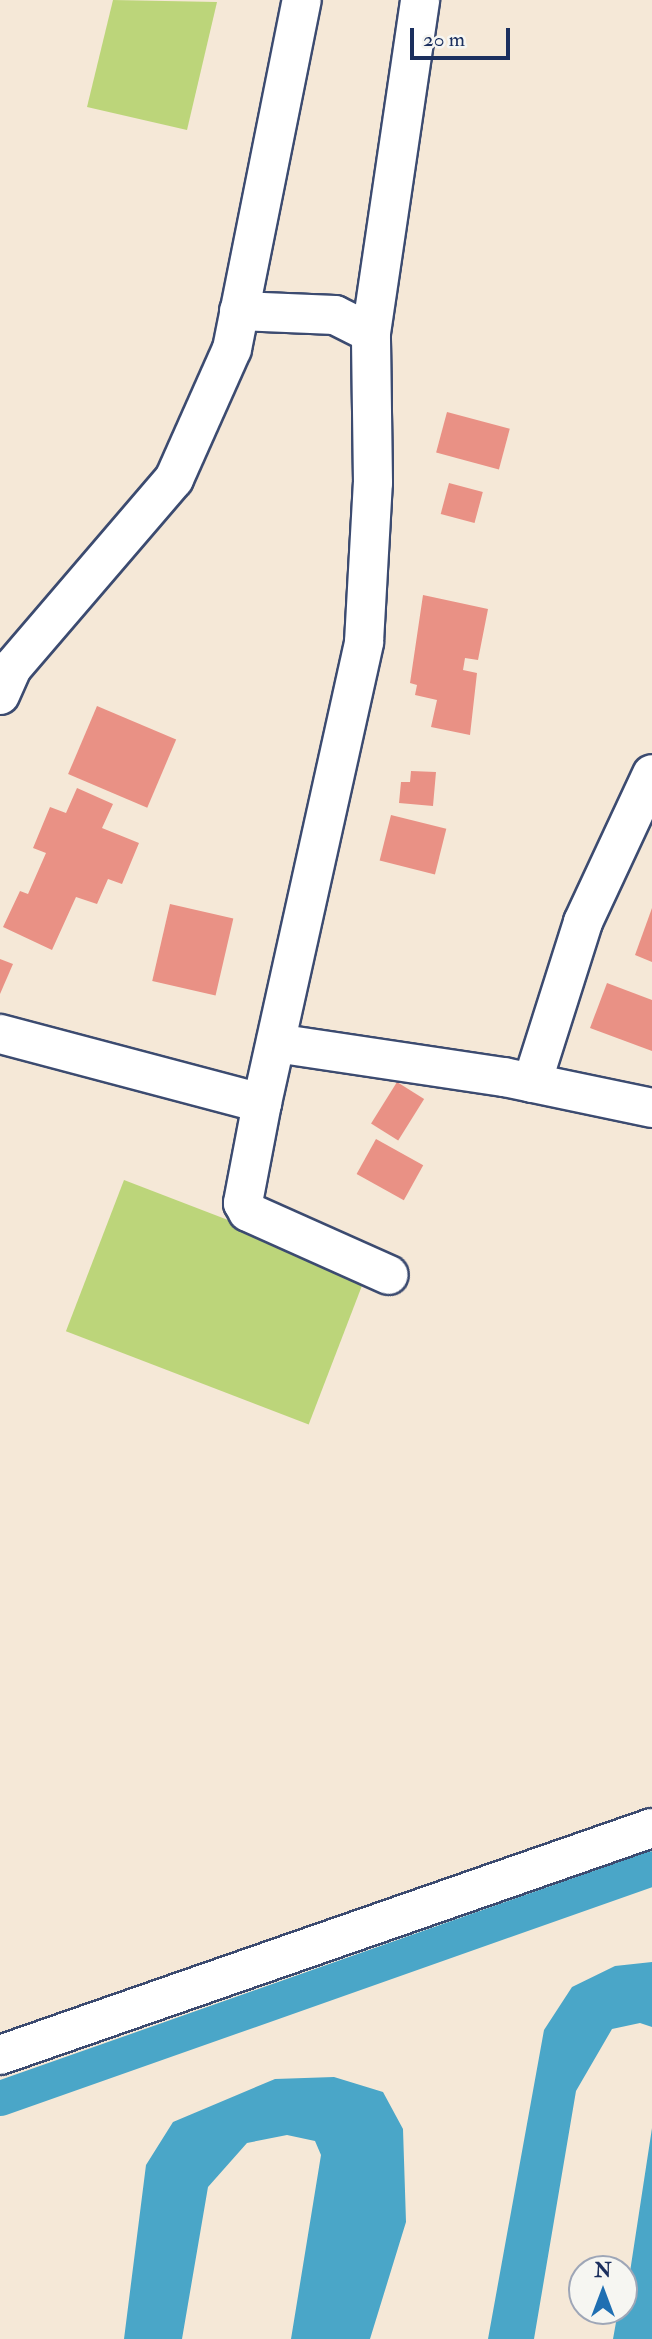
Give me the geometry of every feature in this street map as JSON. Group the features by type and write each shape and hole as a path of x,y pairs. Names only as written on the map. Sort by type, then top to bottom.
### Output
{"street":[{"path":"4,676 174,479 232,349 302,0"},
{"path":"389,1275 248,1212 243,1203 262,1103 364,642 373,483 371,333 420,0"},
{"path":"239,311 335,315 371,333"},
{"path":"532,1083 583,922 652,774"},
{"path":"0,1034 262,1103"},
{"path":"276,1043 532,1083 652,1108"},
{"path":"0,2055 652,1828"}],"green space":[{"path":"113,0 217,2 187,130 87,107"},
{"path":"124,1180 367,1273 309,1424 66,1331"}],"water":[{"path":"652,1962 652,2027 640,2023 612,2029 576,2091 534,2339 488,2339 544,2030 572,1987 615,1966"},
{"path":"334,2077 383,2092 403,2129 406,2222 370,2339 291,2339 321,2155 315,2141 287,2135 247,2143 208,2187 182,2339 124,2339 146,2165 173,2122 275,2079"},
{"path":"652,2128 652,2339 613,2339 616,2325 638,2325 638,2255 633,2255"}],"building":[{"path":"447,412 510,429 499,469 436,453"},
{"path":"449,483 483,492 475,523 441,514"},
{"path":"423,595 488,609 478,660 465,658 463,670 477,673 470,735 431,727 437,700 415,695 417,685 410,683"},
{"path":"97,706 176,740 147,808 68,774"},
{"path":"411,771 436,772 433,806 399,803 401,782 410,782"},
{"path":"77,788 113,804 102,828 139,843 122,884 108,879 97,904 76,897 52,950 3,927 20,891 28,894 46,853 33,848 50,807 66,813"},
{"path":"391,815 446,829 435,874 380,861"},
{"path":"170,904 233,919 216,996 152,981"},
{"path":"652,908 652,962 635,955"},
{"path":"0,959 13,964 0,994"},
{"path":"607,983 652,1000 652,1051 590,1028"},
{"path":"397,1082 424,1099 398,1141 371,1124"},
{"path":"376,1139 423,1165 404,1200 357,1174"}],"waterway":[{"path":"0,2098 652,1868"}]}
